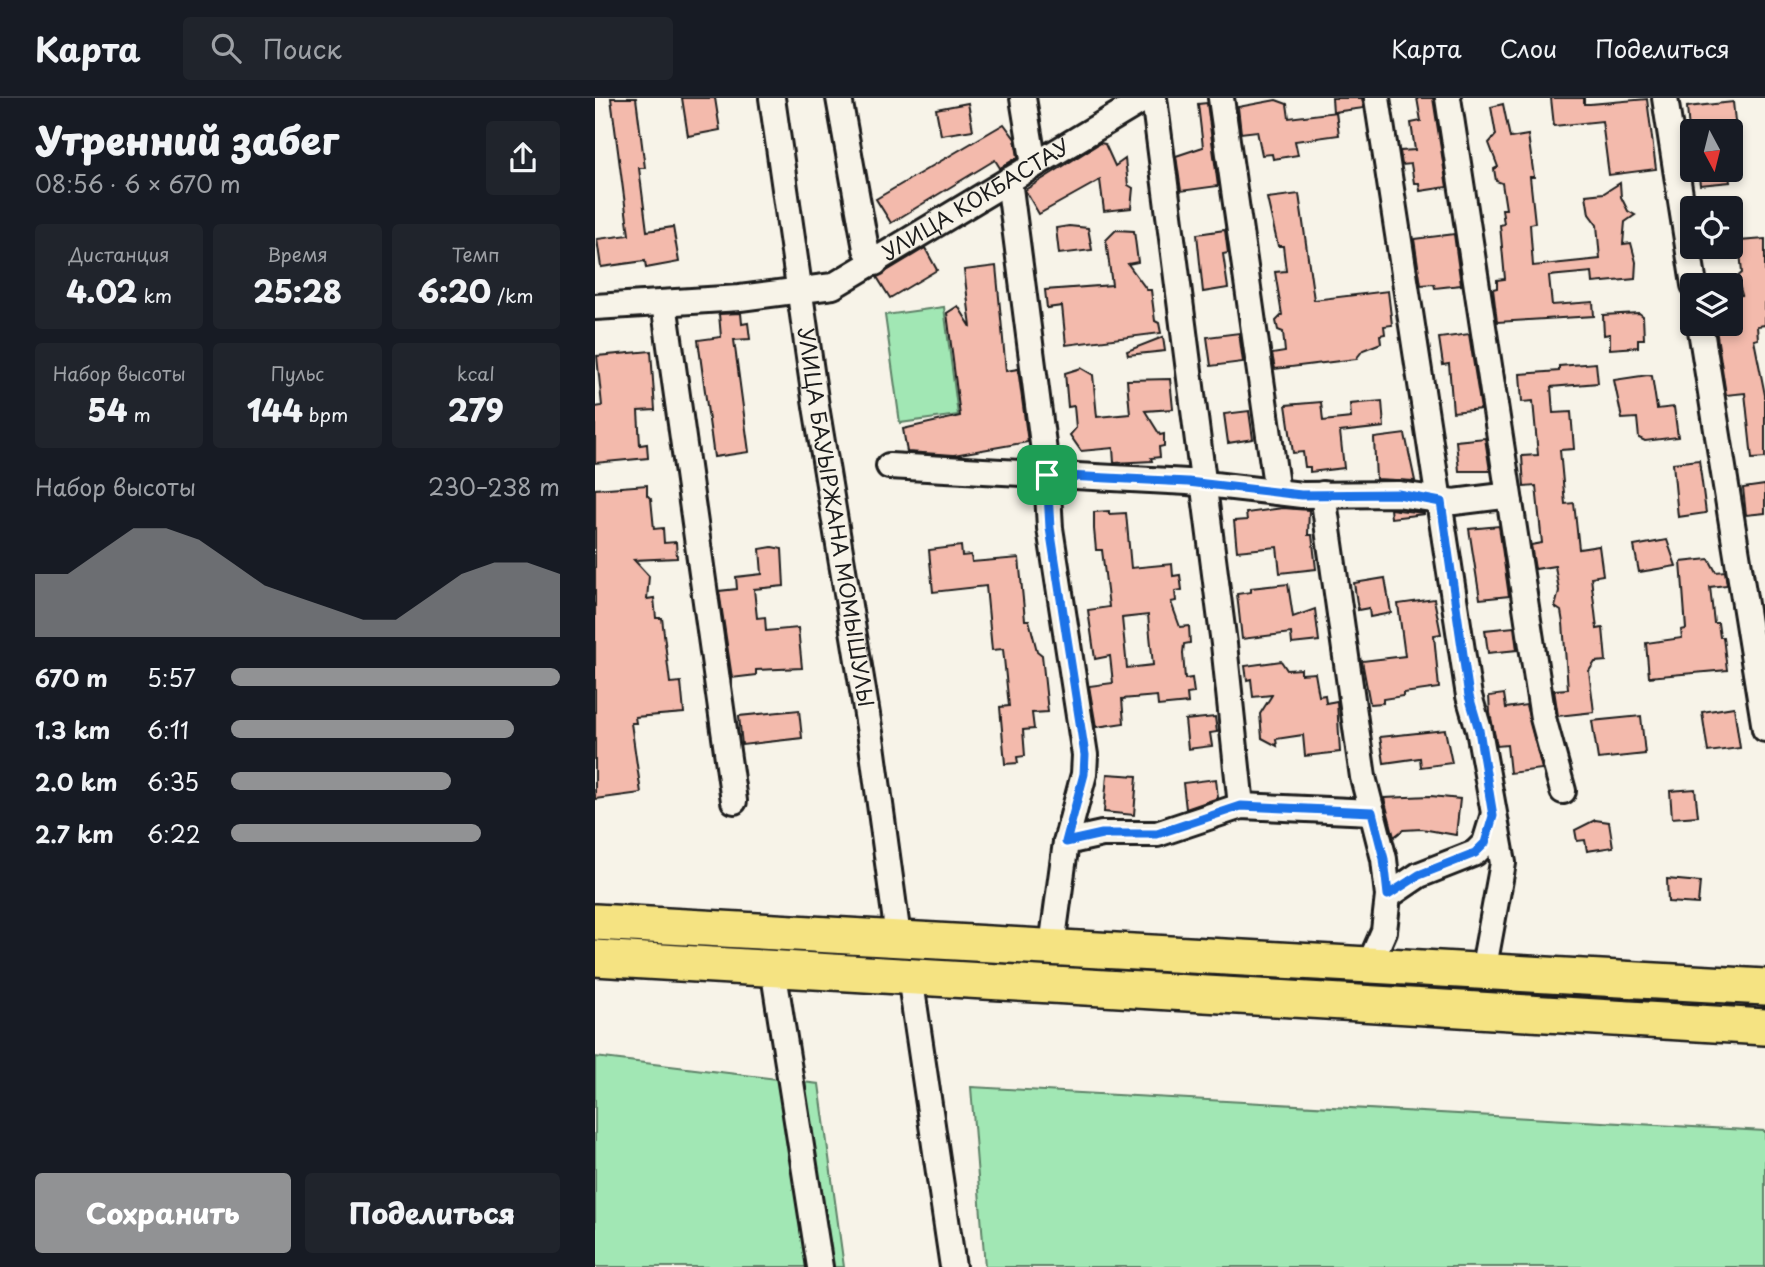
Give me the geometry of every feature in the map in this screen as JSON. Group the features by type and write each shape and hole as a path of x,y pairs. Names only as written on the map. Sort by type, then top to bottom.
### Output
{"highway":[{"path":"595,922 1765,987"},
{"path":"595,958 1765,1027"}],"street":[{"name":"УЛИЦА БАУЫРЖАНА МОМЫШУЛЫ","path":"772,98 816,405 872,745 898,937"},
{"path":"839,98 866,249 874,263"},
{"path":"1023,98 1034,165"},
{"name":"УЛИЦА КОКБАСТАУ","path":"595,307 801,292 833,286 1146,98"},
{"path":"1154,98 1241,806"},
{"path":"1221,98 1277,492"},
{"path":"1377,98 1469,696 1479,730 1503,863 1483,972"},
{"path":"1448,98 1543,718 1563,791"},
{"path":"1665,98 1692,273"},
{"path":"1009,180 1047,475 1050,528 1085,755 1084,774 1066,842 1052,946"},
{"path":"664,303 734,801"},
{"path":"1702,336 1765,729"},
{"path":"889,466 1203,483 1277,492 1398,494 1441,502 1503,496 1510,503"},
{"path":"1323,494 1352,702 1372,812 1384,859 1388,895 1384,930 1369,965"},
{"path":"1066,842 1102,834 1157,834 1241,806 1372,812"},
{"path":"1388,895 1419,875 1475,853 1485,843 1493,816"},
{"path":"773,968 820,1267"},
{"path":"910,976 953,1267"}],"green space":[{"path":"944,307 958,415 900,423 885,315"},
{"path":"595,1057 819,1084 844,1267 595,1267"},
{"path":"971,1087 1765,1131 1765,1267 985,1267"}],"building":[{"path":"611,98 636,98 645,168 639,168 647,231 673,227 679,262 646,268 645,261 601,267 597,239 629,235"},
{"path":"682,98 715,98 720,130 688,136"},
{"path":"1332,98 1362,98 1364,108 1333,112"},
{"path":"1417,98 1433,98 1447,187 1420,191 1419,183 1414,183 1411,164 1402,165 1400,151 1415,150 1411,123 1421,121"},
{"path":"1551,98 1584,98 1584,104 1647,99 1656,169 1609,175 1602,121 1554,126"},
{"path":"1276,100 1287,104 1289,118 1336,112 1339,135 1295,141 1298,155 1273,159 1272,154 1262,155 1257,131 1241,133 1238,107"},
{"path":"1733,102 1735,119 1688,119 1687,107"},
{"path":"968,103 973,130 941,135 936,109"},
{"path":"1207,103 1218,186 1181,191 1176,156 1203,147 1198,104"},
{"path":"1503,104 1510,138 1528,135 1534,177 1530,177 1535,223 1530,224 1533,266 1600,259 1597,225 1589,214 1586,195 1604,193 1620,183 1621,197 1628,211 1635,215 1625,222 1623,244 1631,243 1636,262 1635,279 1593,283 1592,272 1549,276 1552,305 1593,302 1594,316 1497,322 1493,289 1497,288 1497,280 1505,279 1500,225 1504,224 1502,209 1506,209 1502,183 1496,181 1494,169 1498,167 1489,143 1496,135 1491,107"},
{"path":"1004,124 1015,139 1018,157 1000,168 995,160 891,223 876,199"},
{"path":"1100,143 1105,144 1115,166 1125,159 1128,185 1133,188 1131,208 1104,211 1100,180 1039,214 1025,190"},
{"path":"1700,182 1730,182 1700,185"},
{"path":"1299,194 1314,300 1388,291 1392,325 1384,326 1385,334 1380,335 1381,343 1363,350 1356,359 1275,369 1272,354 1285,352 1283,332 1278,330 1276,321 1282,315 1275,272 1286,271 1283,246 1278,246 1267,198"},
{"path":"1056,228 1088,228 1092,250 1059,254"},
{"path":"1116,230 1134,231 1138,262 1128,264 1147,290 1151,290 1155,321 1159,323 1161,333 1066,345 1062,306 1047,308 1045,290 1112,285 1106,240"},
{"path":"1225,230 1228,253 1223,254 1228,288 1203,292 1197,234"},
{"path":"1454,234 1461,285 1435,288 1434,284 1421,285 1414,239"},
{"path":"1765,239 1765,325 1757,326 1758,339 1754,340 1765,395 1765,458 1752,459 1745,393 1726,395 1717,336 1743,336 1741,259 1743,259 1743,241"},
{"path":"925,248 937,270 890,298 877,277"},
{"path":"996,266 1006,371 1018,369 1028,442 954,455 907,452 903,429 960,416 947,313 958,306 971,327 964,270"},
{"path":"741,313 742,324 748,323 750,339 734,340 749,452 714,457 698,340 721,337 719,314"},
{"path":"1639,313 1643,316 1644,339 1638,339 1638,347 1610,349 1610,334 1604,335 1603,315"},
{"path":"1239,333 1243,362 1211,366 1207,337"},
{"path":"1469,334 1481,409 1453,412 1449,364 1443,365 1439,338"},
{"path":"1163,337 1165,351 1128,355 1127,351"},
{"path":"651,351 655,410 638,411 640,445 647,444 648,458 595,463 595,407 602,406 597,356"},
{"path":"1596,363 1598,383 1551,387 1553,413 1571,412 1574,449 1560,450 1565,504 1574,503 1579,549 1599,546 1603,575 1591,577 1597,629 1603,628 1606,661 1595,662 1589,671 1594,712 1558,716 1554,690 1568,689 1563,623 1561,611 1555,607 1559,591 1555,566 1535,569 1531,545 1542,543 1536,486 1524,487 1522,456 1538,455 1533,401 1522,402 1520,374 1559,371 1559,366"},
{"path":"1081,368 1093,375 1097,417 1130,414 1127,380 1170,379 1173,409 1145,411 1160,435 1164,434 1164,446 1159,447 1160,457 1151,458 1152,461 1114,463 1113,448 1081,451 1070,435 1076,428 1074,406 1068,407 1065,373"},
{"path":"1652,376 1657,409 1674,407 1678,437 1645,441 1639,438 1637,418 1622,419 1614,380"},
{"path":"1382,401 1384,427 1340,432 1344,468 1310,472 1310,467 1305,467 1303,452 1293,453 1286,405 1321,402 1323,421 1351,418 1350,404"},
{"path":"1249,411 1253,439 1228,443 1224,414"},
{"path":"1405,434 1415,481 1376,479 1374,438"},
{"path":"1485,438 1490,471 1459,471 1456,441"},
{"path":"1699,460 1706,513 1678,517 1673,463"},
{"path":"647,485 654,529 663,528 664,543 676,542 677,558 634,560 649,576 647,599 654,598 656,618 662,618 670,683 681,682 684,713 635,717 636,723 631,723 641,793 595,799 595,489"},
{"path":"1765,485 1765,513 1746,515 1743,488"},
{"path":"1283,508 1309,510 1308,535 1312,535 1316,569 1280,573 1277,547 1237,551 1234,521 1247,520 1246,513"},
{"path":"1390,509 1424,513 1424,514 1391,518"},
{"path":"1094,512 1126,513 1131,568 1172,564 1173,576 1180,575 1182,590 1175,591 1176,601 1171,602 1180,627 1189,626 1190,643 1184,644 1183,653 1185,679 1192,678 1194,693 1187,694 1188,703 1158,706 1157,696 1122,699 1124,723 1096,727 1089,686 1113,683 1110,656 1095,659 1088,610 1109,607 1102,550 1096,550","holes":["1148,615 1153,665 1127,668 1122,618"]},
{"path":"1499,526 1509,596 1480,599 1469,529"},
{"path":"1667,540 1676,566 1639,572 1634,546"},
{"path":"961,546 962,556 971,555 972,562 1019,558 1025,620 1029,620 1037,651 1042,655 1048,712 1032,713 1034,729 1023,730 1025,756 1017,757 1018,763 1005,764 1000,707 1009,706 1003,649 992,650 986,586 933,592 929,550"},
{"path":"760,549 782,549 784,586 754,589 757,618 765,617 766,631 798,628 802,668 756,670 756,675 732,678 719,591 737,589 736,577 762,574"},
{"path":"1709,559 1716,572 1725,571 1727,585 1710,587 1714,623 1718,623 1720,637 1723,637 1727,670 1649,677 1646,643 1682,638 1681,630 1686,629 1681,562"},
{"path":"1385,578 1391,613 1370,617 1369,608 1358,610 1354,583"},
{"path":"1288,584 1293,617 1315,609 1319,641 1292,644 1291,633 1242,639 1237,594 1251,592 1251,588"},
{"path":"1434,599 1441,634 1434,635 1439,688 1403,693 1403,696 1383,699 1383,703 1370,704 1362,661 1405,656 1398,604"},
{"path":"1514,627 1517,650 1488,653 1485,630"},
{"path":"1281,661 1287,670 1301,669 1301,674 1315,673 1319,696 1325,695 1326,703 1337,701 1340,752 1305,756 1303,735 1276,739 1277,746 1262,738 1260,714 1272,695 1253,697 1251,679 1247,680 1245,666"},
{"path":"1504,694 1506,708 1526,705 1542,769 1510,773 1507,745 1497,746 1490,713 1489,696"},
{"path":"1734,707 1740,748 1708,752 1702,712"},
{"path":"799,710 802,738 742,745 739,716"},
{"path":"1641,716 1645,754 1598,759 1592,721"},
{"path":"1215,717 1217,732 1210,733 1212,746 1188,749 1185,720"},
{"path":"1445,730 1452,763 1421,767 1420,758 1384,763 1380,737"},
{"path":"1107,774 1137,776 1134,815 1104,812"},
{"path":"1216,779 1218,798 1186,809 1183,783"},
{"path":"1695,789 1698,816 1672,818 1670,791"},
{"path":"1431,796 1460,799 1456,835 1422,829 1403,830 1394,837 1384,798"},
{"path":"1595,820 1609,822 1613,847 1587,851 1585,840 1577,841 1575,830"},
{"path":"1667,879 1700,882 1698,904 1668,902"}],"route":[{"path":"1047,475 1203,483 1301,495 1360,492 1398,494 1441,502 1469,696 1479,730 1493,816 1485,843 1475,853 1419,875 1388,895 1384,859 1372,812 1241,806 1157,834 1102,834 1066,842 1077,792 1084,774 1085,755 1050,528 1047,475"}]}
